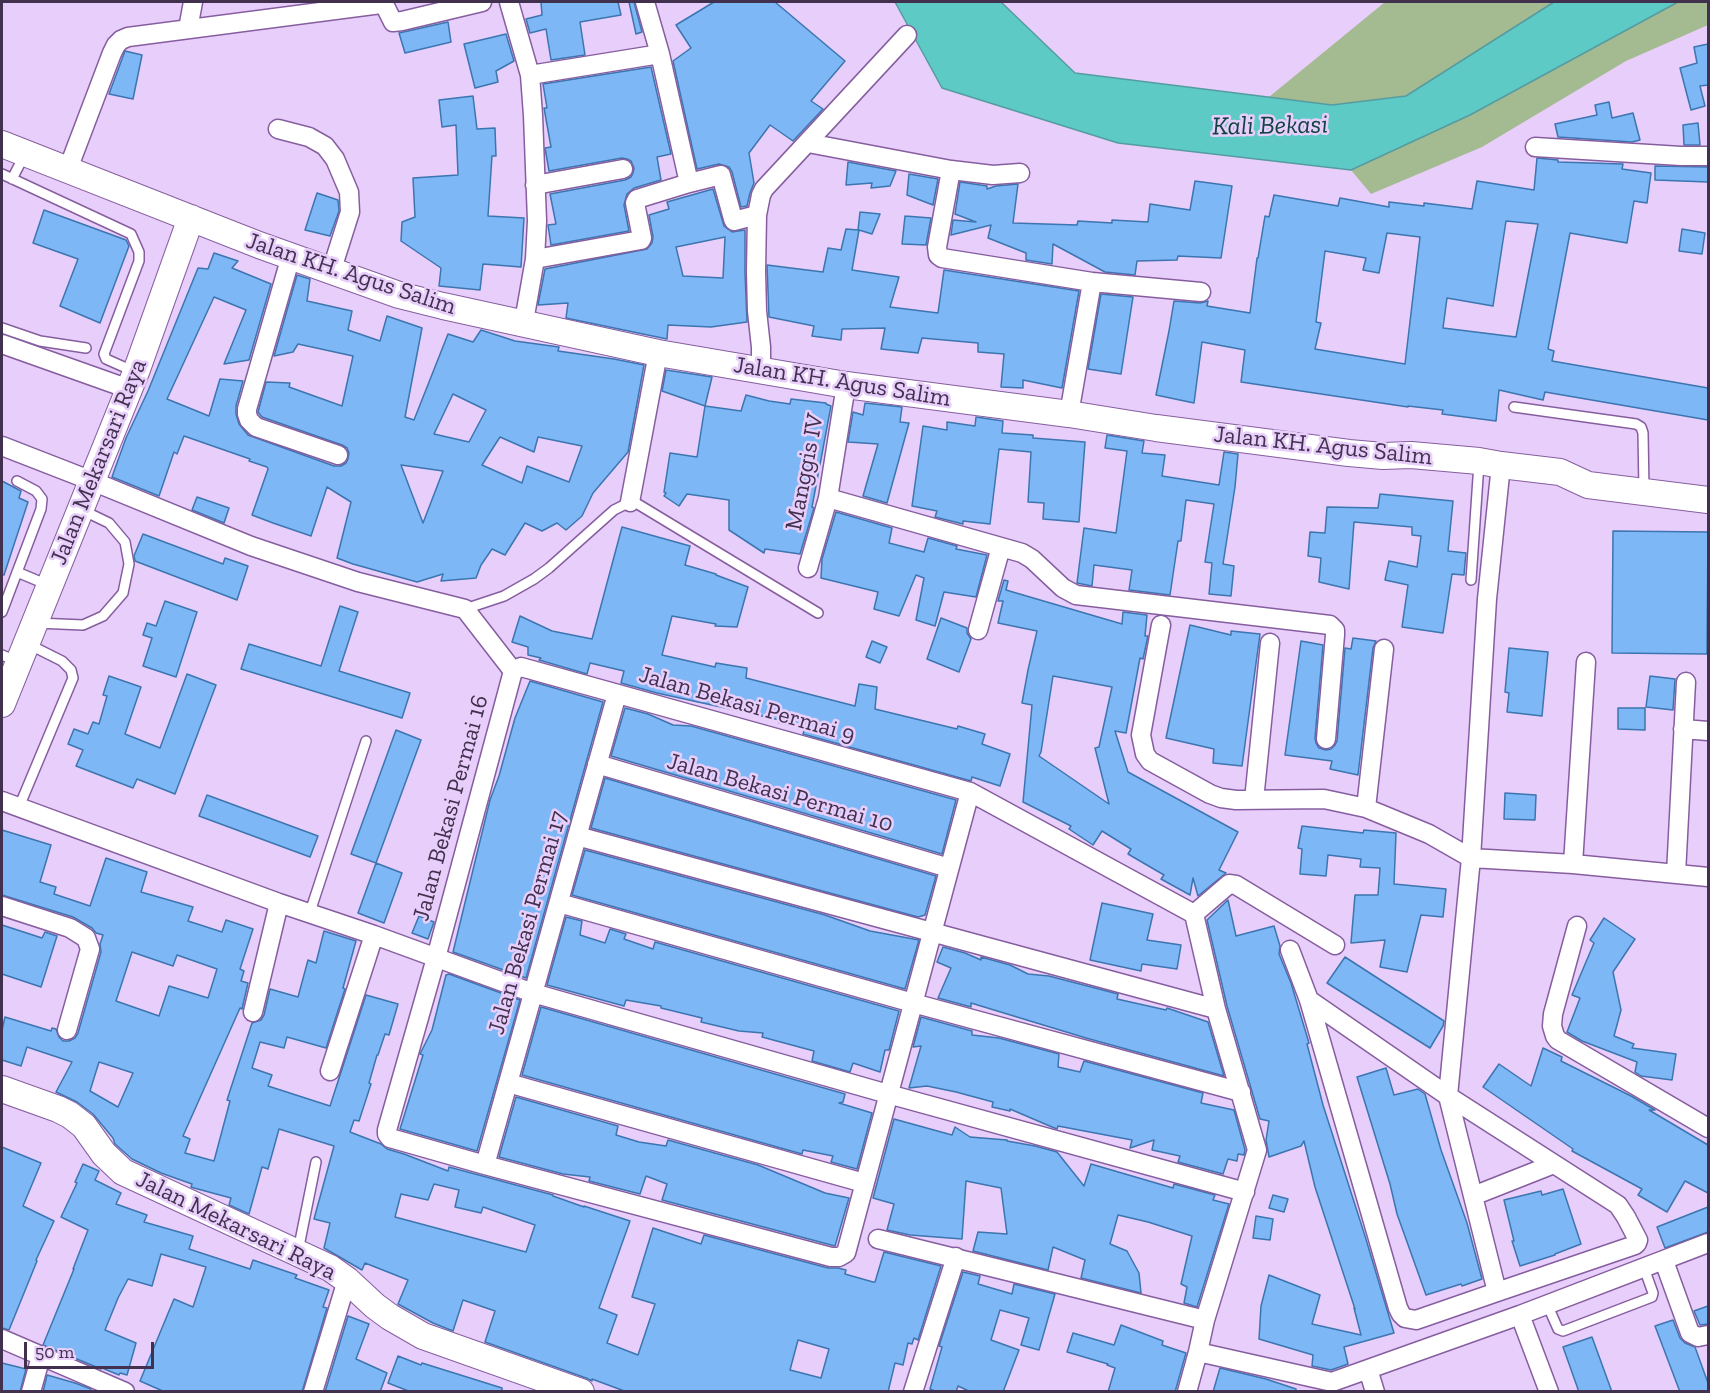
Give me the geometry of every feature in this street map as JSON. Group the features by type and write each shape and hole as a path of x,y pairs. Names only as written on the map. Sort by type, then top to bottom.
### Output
{"street":[{"path":"188,29 193,2"},
{"path":"68,169 116,45 128,37 381,3 393,22 482,2"},
{"path":"509,2 530,75 537,221 535,259 522,324"},
{"path":"645,2 660,54 689,183"},
{"path":"761,370 756,272 757,215 761,195 764,189 907,35"},
{"path":"530,75 660,54"},
{"path":"278,129 309,136 326,146 335,159 349,192 350,212 331,272"},
{"path":"808,143 951,170 993,175 1020,173"},
{"path":"1535,147 1708,156"},
{"name":"Jalan KH. Agus Salim","path":"13,149 331,272 410,298 522,324 658,352 846,386 1349,453 1383,456 1411,455 1560,472 1588,485 1708,500"},
{"path":"535,185 623,169"},
{"path":"951,170 937,247 938,255 942,258 1092,282 1201,292"},
{"path":"535,259 641,240 636,200 721,175 733,219 757,215"},
{"name":"Jalan Mekarsari Raya","path":"2,704 20,646 50,585 132,381 191,218"},
{"path":"291,256 247,414 256,427 338,455"},
{"path":"1069,414 1092,282"},
{"path":"2,344 132,381"},
{"path":"630,502 658,352"},
{"name":"Manggis IV","path":"808,568 828,498 846,386"},
{"path":"2,446 251,546 358,582 465,609 513,671"},
{"path":"1490,463 1487,598 1471,858 1448,1096 1497,1292"},
{"path":"828,498 1022,553 1032,559 1063,588 1076,595 1333,626 1335,635 1326,740"},
{"path":"978,630 1001,547"},
{"path":"1161,625 1141,735 1145,754 1150,761 1210,795 1236,800 1324,799 1366,808 1428,834 1471,858 1573,864 1708,877"},
{"path":"1254,800 1270,643"},
{"path":"1366,808 1384,649"},
{"path":"1573,864 1586,662"},
{"name":"Jalan Bekasi Permai 9","path":"513,671 521,667 970,792 1194,914"},
{"name":"Jalan Bekasi Permai 16","path":"485,1165 390,1138 387,1130 513,671"},
{"path":"1676,874 1686,682"},
{"name":"Jalan Bekasi Permai 17","path":"485,1165 617,694"},
{"path":"1683,729 1708,731"},
{"name":"Jalan Bekasi Permai 10","path":"597,764 949,868"},
{"path":"485,1165 831,1257 839,1257 846,1252 970,792"},
{"path":"2,801 533,993 1245,1192"},
{"path":"577,836 1216,1009"},
{"path":"1187,1392 1205,1320 1257,1150 1216,1009 1194,914 1232,883 1335,945"},
{"path":"252,1012 279,903"},
{"path":"559,903 913,1003 1241,1092"},
{"path":"2,906 70,928 86,938 90,949 66,1030"},
{"path":"1577,926 1553,1014 1552,1026 1555,1036 1558,1040 1708,1128"},
{"path":"330,1071 374,935"},
{"path":"1290,950 1309,1000 1398,1308 1405,1318 1416,1320 1637,1243 1638,1240 1626,1216 1618,1205 1448,1096 1309,1000"},
{"path":"508,1083 864,1183"},
{"name":"Jalan Mekarsari Raya","path":"2,1089 70,1115 84,1126 104,1154 123,1172 330,1268 375,1306 402,1325 423,1336 581,1392"},
{"path":"1473,1196 1554,1164"},
{"path":"878,1239 1205,1320"},
{"path":"1198,1352 1333,1387 1368,1370 1708,1243"},
{"path":"913,1392 956,1257"},
{"path":"1664,1261 1690,1333 1698,1337 1708,1335"},
{"path":"313,1392 347,1280"},
{"path":"1520,1315 1549,1392"},
{"path":"2,1339 114,1390"},
{"path":"31,1392 41,1356"},
{"path":"1368,1370 1375,1392"}],"lane":[{"path":"12,178 13,149"},
{"path":"2,174 131,234 140,252 139,261 104,354 106,359 132,381"},
{"path":"2,328 40,341 86,348"},
{"path":"1514,407 1636,424 1641,427 1644,492"},
{"path":"1472,580 1490,463"},
{"path":"2,612 41,509 42,499 36,491 17,481"},
{"path":"465,609 504,596 534,579 614,510 630,502 636,502 818,613"},
{"path":"20,646 103,616 123,593 129,564 125,542 109,523 80,509"},
{"path":"17,572 50,585"},
{"path":"19,807 73,678 71,670 62,661 20,646"},
{"path":"310,912 366,741"},
{"path":"298,1252 316,1162"},
{"path":"1547,1304 1558,1329 1563,1331 1652,1297 1653,1293 1644,1268"}],"shaded area":[{"path":"1385,2 1554,2 1406,96 1332,105 1269,97"},
{"path":"1678,2 1708,2 1708,25 1626,61 1482,147 1371,194 1351,170 1470,115"}],"water":[{"name":"Kali Bekasi","path":"895,2 1001,2 1075,73 1332,105 1406,96 1554,2 1678,2 1470,115 1351,170 1118,143 942,88"}],"building":[{"path":"541,2 618,2 621,15 580,22 585,55 551,60 546,29 530,33 526,19 542,15"},
{"path":"629,2 634,2 642,32 636,34"},
{"path":"714,2 775,2 845,61 811,101 823,109 793,141 770,125 749,153 754,183 747,206 741,207 729,167 719,164 697,169 673,61 691,48 676,25"},
{"path":"448,22 451,42 405,53 399,33"},
{"path":"506,34 514,61 496,71 498,82 475,88 464,44"},
{"path":"1708,44 1708,85 1700,86 1705,106 1691,110 1680,68 1697,63 1694,47"},
{"path":"125,51 142,55 133,99 109,94"},
{"path":"651,67 671,154 657,157 661,180 634,188 627,194 624,205 629,231 551,245 548,225 556,224 550,194 625,180 631,177 634,168 631,161 622,158 549,171 545,148 551,147 544,108 547,108 543,84"},
{"path":"473,96 477,129 495,128 496,156 492,156 488,216 524,218 521,267 483,264 480,290 439,286 441,268 401,241 402,222 415,217 413,178 458,175 456,125 442,127 439,100"},
{"path":"1609,102 1612,118 1633,113 1640,140 1632,142 1558,137 1555,124 1597,115 1595,105"},
{"path":"1698,123 1700,145 1684,145 1683,125"},
{"path":"1537,158 1558,160 1558,162 1623,164 1622,169 1651,173 1647,203 1634,201 1627,243 1570,233 1548,349 1554,351 1552,361 1708,388 1708,420 1545,392 1543,400 1499,390 1496,421 1442,414 1443,410 1408,407 1241,382 1245,350 1202,342 1194,403 1156,395 1174,301 1200,303 1208,301 1207,306 1250,313 1265,216 1269,217 1274,195 1338,206 1340,198 1389,207 1389,202 1424,206 1424,203 1472,209 1477,181 1534,190","holes":["1506,221 1538,224 1516,337 1443,328 1447,298 1493,306","1387,233 1420,237 1405,364 1315,349 1321,323 1316,322 1325,251 1366,258 1363,270 1379,273"]},
{"path":"848,162 896,171 890,186 871,188 872,183 846,185"},
{"path":"1655,166 1708,167 1708,182 1655,180"},
{"path":"909,174 938,179 933,205 907,195"},
{"path":"1195,181 1232,186 1221,258 1178,256 1177,260 1137,261 1135,275 1105,272 1053,244 1052,264 1026,260 1026,253 988,238 991,225 951,235 953,220 976,222 955,214 960,182 987,186 987,189 1018,184 1013,223 1077,225 1078,221 1148,222 1150,204 1190,210"},
{"path":"713,189 724,226 732,232 745,230 747,322 711,327 668,325 667,339 566,318 568,303 538,305 545,269 647,249 653,237 649,215 669,209 667,202","holes":["725,237 723,278 683,276 676,247"]},
{"path":"317,193 338,200 339,211 330,236 305,230"},
{"path":"44,210 126,240 129,246 100,323 60,306 78,259 33,243"},
{"path":"860,212 880,214 872,234 859,230 852,270 899,277 890,307 938,313 944,270 1079,291 1062,388 1023,380 1023,388 1001,387 1004,354 978,352 978,343 922,338 918,353 881,349 885,328 842,329 841,340 812,336 814,326 769,317 767,265 823,272 828,248 841,250 846,229 858,230"},
{"path":"905,216 931,218 926,245 902,244"},
{"path":"1682,229 1705,233 1702,254 1679,251"},
{"path":"214,253 238,261 232,268 271,284 249,360 224,364 246,310 214,297 167,399 209,416 220,379 243,381 236,414 239,424 248,435 334,466 341,466 348,459 347,448 342,445 262,417 258,412 266,382 290,383 289,387 342,406 353,356 298,344 293,352 274,356 297,275 310,279 307,301 352,311 348,330 380,341 387,316 422,328 405,417 414,420 448,334 473,342 481,330 515,341 559,347 558,351 644,365 628,452 593,493 582,516 566,530 557,523 542,531 525,523 505,555 492,549 481,565 476,578 441,581 443,574 417,582 337,558 351,502 327,487 311,536 252,515 267,467 184,436 177,454 174,452 159,496 112,477 126,438 148,391 198,268 208,269","holes":["453,394 486,410 469,442 434,434","500,437 534,452 538,437 582,446 569,482 527,466 522,483 482,465","401,465 443,471 423,523"]},
{"path":"1101,294 1133,297 1121,374 1088,369"},
{"path":"666,370 712,377 705,406 662,391"},
{"path":"746,395 790,404 791,399 826,403 831,406 812,507 814,508 800,554 765,549 764,553 729,530 729,500 687,494 679,506 664,496 670,453 697,457 705,406 741,411"},
{"path":"865,403 902,407 900,422 909,423 887,503 863,496 878,444 848,442 853,412 863,415"},
{"path":"976,417 1003,421 1002,433 1085,442 1079,522 1043,519 1044,503 1028,502 1031,452 999,449 990,524 963,521 963,524 935,517 937,511 912,506 923,426 947,430 947,422 975,426"},
{"path":"1107,435 1144,441 1142,453 1165,455 1162,476 1219,485 1224,452 1238,454 1223,564 1234,566 1231,596 1209,594 1212,563 1205,562 1214,504 1186,500 1181,541 1178,541 1170,595 1129,590 1132,570 1094,565 1092,586 1077,583 1084,528 1116,533 1127,451 1105,448"},
{"path":"2,481 21,491 19,498 28,502 4,575 2,574"},
{"path":"1380,494 1453,501 1448,551 1466,553 1464,575 1452,574 1443,633 1402,627 1408,585 1385,580 1389,561 1417,567 1421,536 1412,535 1412,527 1354,522 1349,589 1319,582 1321,558 1308,556 1310,532 1325,533 1327,507 1378,508"},
{"path":"197,497 229,508 224,523 192,510"},
{"path":"836,512 892,528 889,543 924,552 928,538 957,546 956,549 987,555 976,597 944,592 935,626 916,620 924,578 916,575 899,616 874,609 878,592 821,578 822,559"},
{"path":"622,527 690,546 685,565 748,587 737,627 715,626 716,624 672,616 662,655 715,667 716,663 747,668 746,678 855,706 859,684 877,687 875,709 957,729 958,726 985,734 982,744 1010,754 1000,786 972,777 971,781 803,734 805,728 779,723 780,720 621,683 624,671 590,663 587,674 539,660 541,658 528,655 528,647 512,642 520,616 552,631 592,639"},
{"path":"1613,531 1708,532 1707,654 1612,653"},
{"path":"143,534 223,564 225,558 248,566 237,600 135,561 134,556"},
{"path":"1004,580 1008,581 1006,590 1122,624 1123,612 1147,615 1145,636 1148,636 1143,659 1140,658 1126,733 1115,731 1128,772 1238,832 1219,870 1226,873 1198,896 1193,878 1190,895 1161,879 1164,875 1128,854 1131,849 1102,831 1093,845 1069,829 1071,826 1023,802 1032,705 1022,703 1037,631 998,623 1003,601 998,601","holes":["1053,676 1112,687 1099,747 1095,748 1109,804 1039,756"]},
{"path":"165,601 197,612 176,677 143,666 152,638 143,635 147,623 156,626"},
{"path":"340,606 358,612 339,671 410,693 402,718 241,669 249,644 321,666"},
{"path":"941,618 967,628 971,639 959,672 927,659"},
{"path":"1190,625 1231,635 1231,631 1260,634 1242,766 1213,763 1214,749 1166,738"},
{"path":"1353,638 1376,641 1373,648 1358,775 1330,769 1332,761 1285,755 1301,641 1323,645 1315,738 1319,748 1326,750 1331,749 1337,741 1345,648 1351,649"},
{"path":"872,641 887,647 880,663 866,657"},
{"path":"1509,648 1548,652 1542,716 1507,712 1509,693 1505,692"},
{"path":"187,674 216,685 175,794 137,779 133,788 76,766 83,750 68,744 74,729 88,734 93,722 99,724 107,696 103,695 109,676 141,687 125,734 160,748"},
{"path":"1650,676 1675,679 1673,710 1646,707"},
{"path":"530,681 603,702 526,978 453,952 490,800 515,718"},
{"path":"625,708 648,714 673,725 691,726 956,800 942,854 611,756"},
{"path":"1618,708 1645,708 1645,730 1618,729"},
{"path":"396,730 421,740 376,863 351,854"},
{"path":"605,778 936,876 925,915 918,917 591,828"},
{"path":"1505,793 1536,795 1535,820 1504,819"},
{"path":"207,795 318,836 310,857 199,816"},
{"path":"1302,826 1363,833 1364,830 1396,833 1394,884 1446,889 1443,917 1421,915 1407,972 1380,967 1385,940 1351,943 1355,895 1378,895 1380,868 1360,867 1361,859 1328,855 1326,876 1300,874 1302,849 1298,848"},
{"path":"2,830 51,845 40,882 56,887 54,894 90,906 106,858 147,872 141,892 193,907 188,921 222,932 226,920 253,929 240,969 244,971 241,981 248,983 242,1009 240,1008 183,1136 190,1139 185,1153 214,1161 230,1101 227,1100 252,1023 261,1020 264,1015 270,989 298,997 308,960 316,963 324,931 356,941 343,988 345,989 326,1048 287,1037 284,1048 260,1042 252,1068 272,1075 268,1086 330,1106 366,995 398,1004 389,1035 385,1034 377,1055 369,1083 371,1084 359,1121 354,1120 350,1132 381,1144 387,1149 448,1171 449,1167 553,1195 630,1221 599,1308 617,1315 607,1343 638,1355 655,1304 632,1297 653,1228 701,1244 704,1235 828,1268 846,1270 845,1274 873,1282 875,1282 884,1252 941,1266 918,1340 914,1338 912,1344 908,1343 903,1365 895,1363 888,1392 627,1392 485,1342 495,1311 463,1300 453,1331 433,1323 398,1304 408,1280 365,1263 362,1270 324,1248 330,1223 314,1219 334,1146 279,1129 268,1169 262,1167 249,1214 229,1205 231,1198 191,1187 192,1184 132,1159 115,1144 113,1138 93,1114 77,1102 56,1092 72,1062 27,1047 21,1066 2,1060 2,1030 5,1017 51,1031 52,1028 56,1029 63,1041 75,1038 101,952 100,944 103,935 96,933 92,928 73,917 2,895","holes":["132,952 173,966 177,955 217,969 208,998 169,986 159,1016 116,1001","99,1062 133,1073 118,1107 90,1091","434,1184 459,1190 455,1207 481,1213 483,1207 535,1225 526,1252 395,1217 401,1194 428,1200","798,1340 829,1349 821,1378 790,1370"]},
{"path":"585,850 825,915 870,931 919,940 905,989 572,895"},
{"path":"376,863 402,873 384,923 358,913"},
{"path":"1228,900 1236,936 1274,926 1280,946 1279,954 1291,983 1309,1043 1307,1044 1323,1105 1394,1333 1344,1347 1348,1364 1331,1370 1312,1366 1313,1355 1259,1339 1261,1306 1269,1275 1320,1295 1312,1324 1361,1335 1355,1309 1315,1187 1304,1141 1301,1146 1269,1157 1266,1140 1269,1121 1260,1119 1227,1006 1207,920"},
{"path":"1102,903 1153,914 1147,940 1181,945 1177,969 1142,964 1141,971 1090,960"},
{"path":"419,916 434,922 428,939 412,933"},
{"path":"566,917 582,921 580,935 605,943 610,929 626,934 624,939 653,949 655,942 899,1011 889,1050 885,1050 880,1072 853,1063 850,1072 812,1061 814,1051 762,1037 763,1033 739,1031 701,1022 702,1018 661,1008 661,1006 626,1000 624,1006 547,985"},
{"path":"1604,918 1635,939 1613,972 1621,1010 1614,1036 1634,1044 1632,1048 1676,1054 1672,1080 1641,1076 1635,1072 1637,1062 1582,1041 1567,1032 1580,998 1572,995 1594,943 1590,940"},
{"path":"2,925 42,938 45,932 57,936 41,987 2,974"},
{"path":"943,947 981,960 981,957 1010,965 1028,974 1049,976 1118,994 1117,999 1166,1010 1167,1008 1208,1022 1224,1076 971,1003 971,1007 938,998 951,968 937,962"},
{"path":"1345,957 1444,1021 1430,1048 1327,983"},
{"path":"449,974 520,1000 477,1151 400,1129 423,1055 420,1054 432,1030 446,975"},
{"path":"541,1007 845,1094 843,1102 839,1103 872,1113 857,1169 831,1162 833,1156 803,1150 802,1154 522,1075"},
{"path":"921,1017 972,1031 972,1035 999,1038 1059,1054 1058,1067 1080,1072 1084,1061 1203,1093 1201,1103 1234,1110 1245,1150 1244,1155 1238,1154 1237,1161 1228,1159 1223,1174 1178,1162 1180,1156 1152,1150 1154,1140 1130,1148 1132,1140 1058,1126 1057,1129 1010,1109 1010,1111 992,1107 993,1102 927,1086 909,1088 921,1046 913,1047"},
{"path":"1543,1048 1562,1057 1561,1061 1655,1110 1649,1110 1708,1145 1708,1193 1685,1181 1667,1212 1638,1195 1642,1189 1572,1151 1573,1149 1483,1087 1499,1064 1531,1086"},
{"path":"1386,1068 1394,1095 1418,1089 1425,1094 1441,1150 1467,1223 1482,1279 1426,1295 1397,1214 1357,1077"},
{"path":"516,1097 618,1126 616,1135 639,1142 666,1146 668,1140 758,1165 825,1193 849,1198 835,1246 662,1200 667,1184 646,1176 640,1194 589,1181 590,1177 563,1174 499,1157"},
{"path":"894,1119 952,1135 955,1127 970,1137 1007,1140 1057,1152 1084,1186 1091,1164 1173,1188 1174,1184 1215,1195 1213,1200 1229,1204 1197,1307 1184,1303 1187,1287 1181,1284 1192,1236 1148,1222 1118,1215 1110,1244 1127,1251 1139,1273 1141,1293 1081,1278 1085,1260 1053,1247 1048,1270 973,1251 978,1232 1007,1234 1001,1188 966,1181 962,1239 910,1235 887,1230 894,1204 873,1198"},
{"path":"2,1147 41,1163 23,1206 54,1221 9,1330 2,1328"},
{"path":"83,1164 99,1171 95,1180 121,1193 116,1204 147,1215 144,1222 193,1236 189,1249 250,1269 253,1260 297,1275 295,1278 329,1290 323,1307 327,1308 302,1392 165,1392 140,1381 174,1299 193,1307 206,1267 161,1254 152,1286 128,1279 105,1330 136,1343 127,1375 101,1369 43,1345 88,1230 61,1217"},
{"path":"1563,1189 1581,1244 1520,1266 1512,1241 1514,1241 1504,1200 1541,1191 1542,1195"},
{"path":"1273,1195 1288,1199 1284,1212 1269,1208"},
{"path":"1708,1207 1708,1232 1665,1248 1657,1227"},
{"path":"1256,1216 1273,1219 1270,1240 1253,1238"},
{"path":"963,1272 980,1276 978,1284 1012,1294 1014,1284 1055,1294 1039,1350 1021,1345 1029,1318 1000,1310 991,1340 1019,1350 1003,1392 971,1392 958,1386 956,1392 937,1392 930,1389 942,1347 939,1346"},
{"path":"1708,1306 1708,1324 1700,1325 1694,1311"},
{"path":"348,1316 369,1324 356,1359 387,1373 380,1392 325,1392"},
{"path":"1673,1320 1680,1338 1695,1347 1708,1383 1708,1392 1680,1392 1655,1326"},
{"path":"1121,1325 1163,1341 1162,1345 1186,1353 1175,1392 1108,1392 1115,1368 1067,1352 1073,1333 1114,1345"},
{"path":"1592,1337 1612,1392 1579,1392 1563,1347"},
{"path":"398,1356 421,1365 422,1363 502,1388 502,1392 411,1392 388,1383"},
{"path":"2,1363 26,1369 20,1392 2,1392"},
{"path":"1220,1368 1266,1379 1296,1389 1296,1392 1213,1392"},
{"path":"47,1375 91,1389 90,1392 43,1392"}]}
